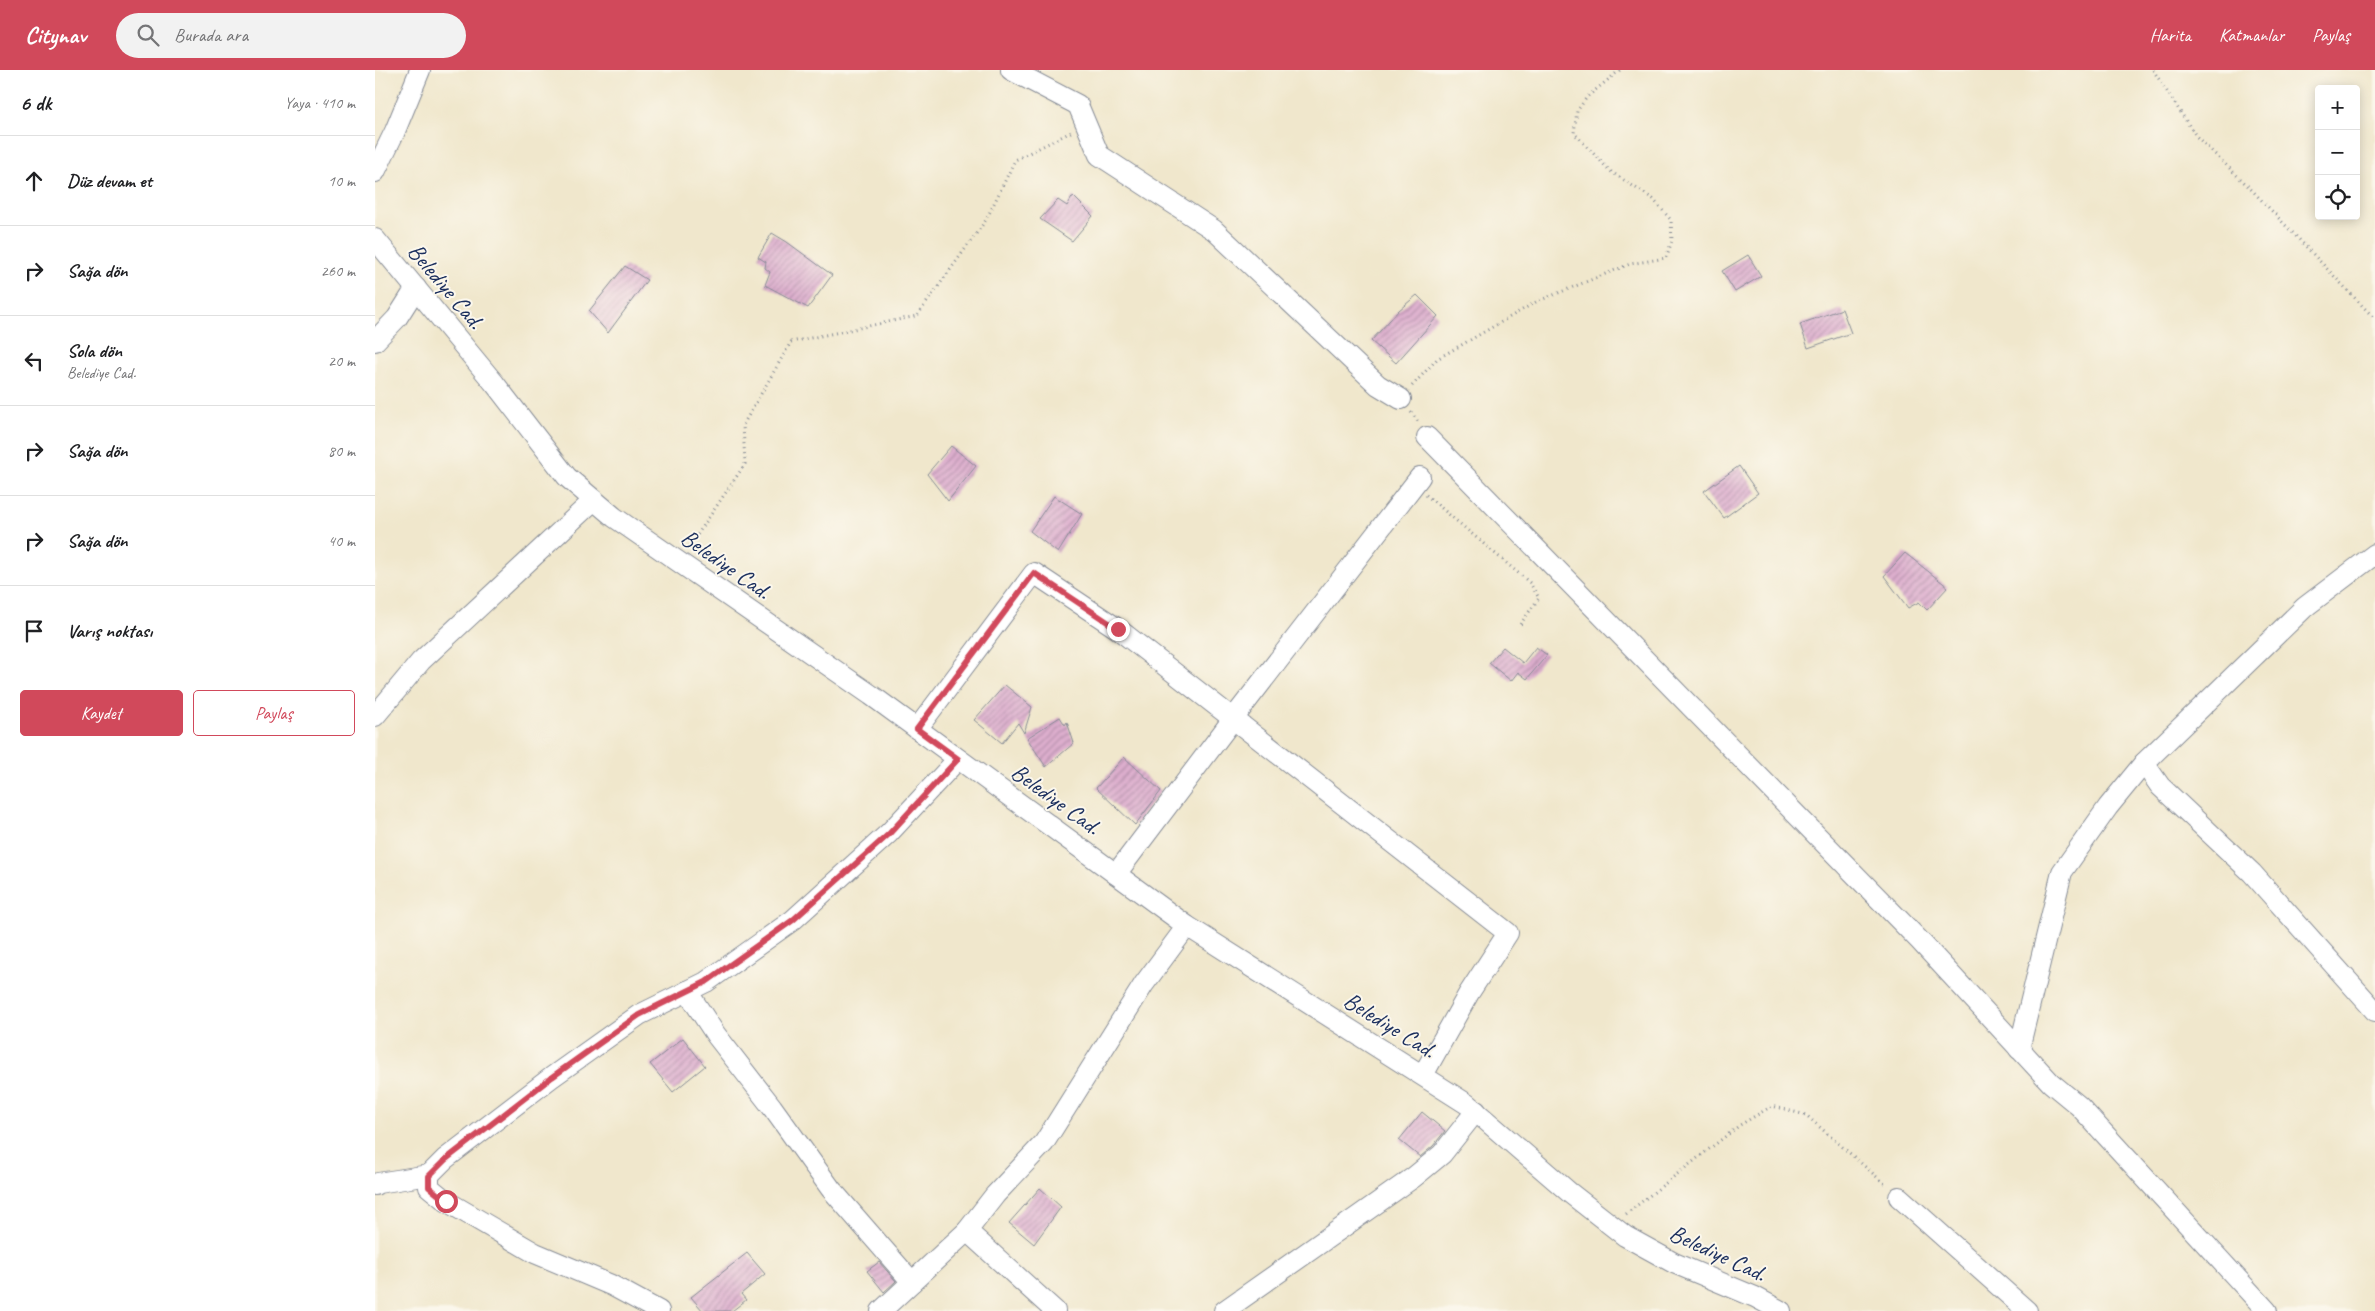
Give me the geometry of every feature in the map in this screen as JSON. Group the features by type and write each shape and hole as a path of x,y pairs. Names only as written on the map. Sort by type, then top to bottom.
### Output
{"street":[{"path":"375,172 395,131 420,70"},
{"path":"1011,70 1078,105 1099,155 1214,230 1378,386 1401,399"},
{"name":"Belediye Cad.","path":"375,239 567,477 614,517 917,729 1187,926 1423,1075 1476,1112 1625,1236 1674,1263 1755,1297 1779,1311"},
{"path":"375,341 397,318 416,288"},
{"path":"1427,437 1919,940 2051,1084 2079,1106 2267,1311"},
{"path":"1116,874 1417,481"},
{"path":"375,716 421,661 594,500"},
{"path":"2019,1049 2062,872 2108,807 2144,763 2305,608 2375,554"},
{"path":"917,729 1034,573 1118,629 1335,796 1508,933 1469,993 1423,1075"},
{"path":"375,1185 429,1176 445,1160 552,1077 639,1015 706,982 793,920 889,834 958,759"},
{"path":"2144,763 2160,786 2252,873 2375,1011"},
{"path":"881,1311 967,1231 995,1196 1044,1144 1144,984 1187,926"},
{"path":"687,991 716,1036 772,1107 831,1190 912,1282"},
{"path":"1224,1311 1414,1178 1442,1154 1476,1112"},
{"path":"429,1176 429,1187 446,1201 535,1253 611,1285 659,1311"},
{"path":"1899,1197 2027,1311"},
{"path":"967,1231 1055,1311"}],"path":[{"path":"1427,437 1401,399 1437,359 1535,302 1630,264 1666,258 1672,241 1671,220 1653,200 1610,172 1574,133 1577,111 1587,97 1620,70"},
{"path":"2153,70 2196,136 2375,319"},
{"path":"678,562 745,464 743,425 791,342 917,316 986,220 1015,160 1087,125"},
{"path":"1417,481 1530,583 1539,598 1519,626"},
{"path":"1611,1225 1740,1125 1772,1106 1806,1115 1899,1197"}],"building":[{"path":"1073,196 1093,216 1072,241 1040,219 1058,200 1067,206"},
{"path":"772,233 832,275 808,308 765,285 770,272 765,268 766,262 758,257"},
{"path":"1748,255 1761,276 1735,292 1722,271"},
{"path":"625,266 647,280 608,333 589,311"},
{"path":"1417,295 1438,316 1396,363 1371,341 1399,310"},
{"path":"1842,309 1851,333 1808,348 1800,324"},
{"path":"951,446 976,466 948,501 927,474"},
{"path":"1739,466 1758,493 1724,518 1704,491"},
{"path":"1054,496 1082,514 1058,553 1030,531"},
{"path":"1905,553 1948,587 1927,610 1919,602 1908,608 1884,576"},
{"path":"1503,647 1523,663 1536,647 1547,655 1527,679 1518,672 1511,681 1489,663"},
{"path":"1005,685 1032,707 1024,733 1018,723 1002,743 974,720"},
{"path":"1060,717 1065,725 1067,722 1074,743 1046,767 1027,738"},
{"path":"1124,757 1161,791 1135,825 1096,788"},
{"path":"683,1038 705,1066 673,1092 650,1064"},
{"path":"1422,1112 1445,1131 1433,1146 1420,1157 1399,1140"},
{"path":"1040,1188 1061,1207 1034,1244 1009,1223"},
{"path":"747,1253 765,1274 741,1294 746,1300 732,1311 703,1311 691,1297"},
{"path":"879,1262 896,1281 884,1292 867,1271"}],"route":[{"path":"446,1201 429,1187 429,1176 445,1160 552,1077 639,1015 706,982 793,920 889,834 958,759 917,729 1034,573 1118,629"}]}
